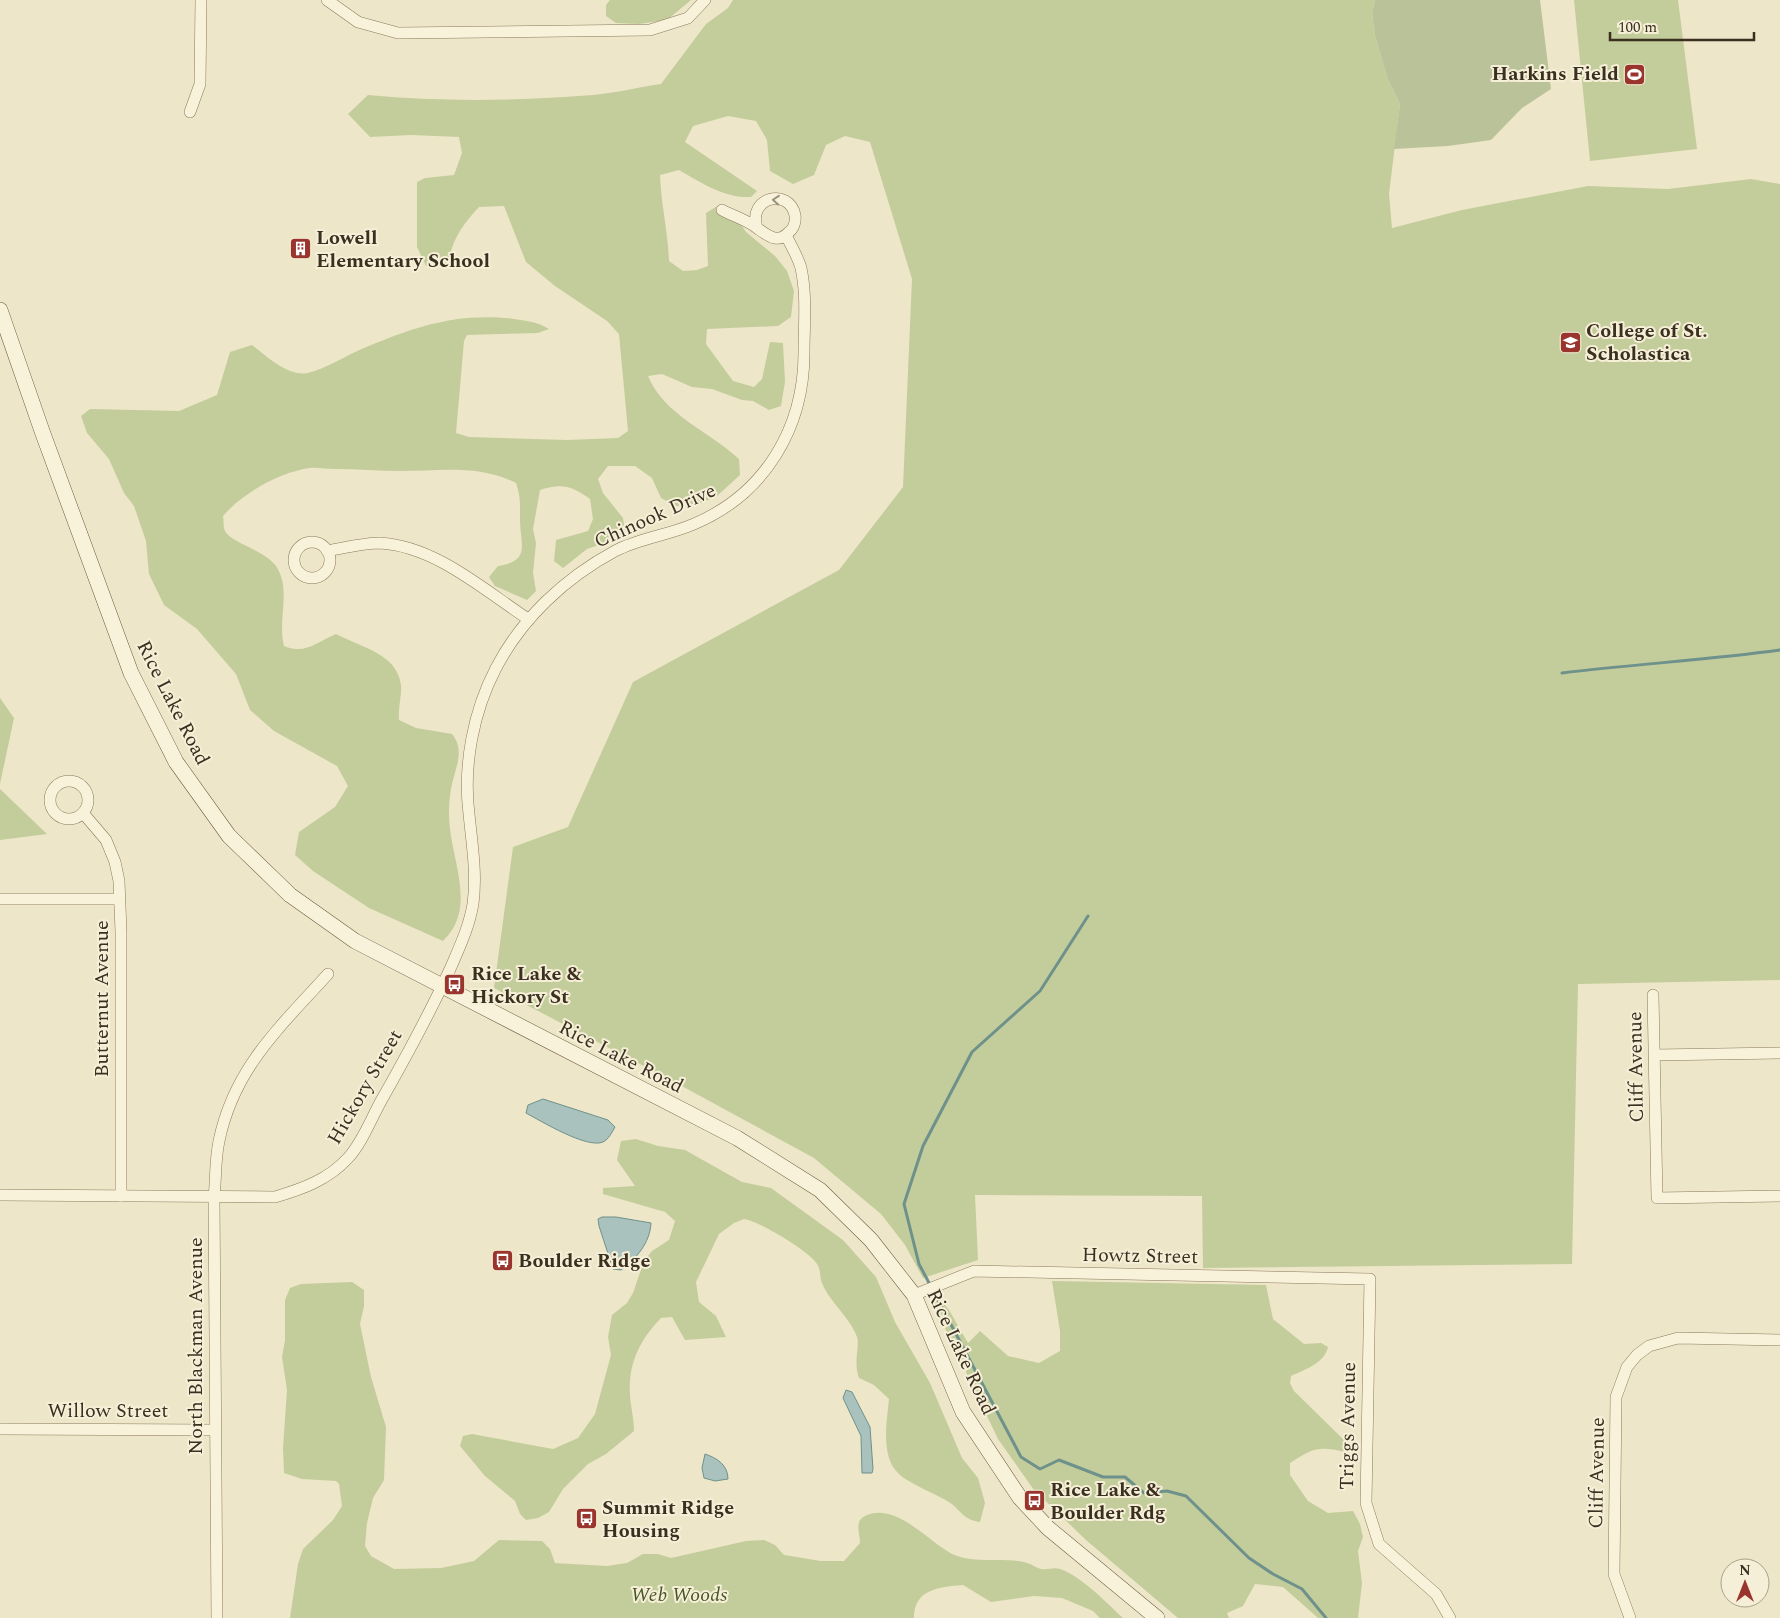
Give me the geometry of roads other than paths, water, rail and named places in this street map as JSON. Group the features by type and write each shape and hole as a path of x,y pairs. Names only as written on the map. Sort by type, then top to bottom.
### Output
{"main road":[{"name":"Rice Lake Road","path":"0,310 42,432 131,673 176,762 229,836 290,895 355,941 737,1138 820,1190 871,1240 914,1295 963,1412 1020,1498 1048,1528 1157,1618"}],"street":[{"path":"190,112 200,84 200,0"},
{"path":"327,0 358,22 398,33 650,30 688,18 705,0"},
{"path":"722,210 757,228 767,237 780,238 786,235 794,225 794,212 787,202 781,199 768,200 758,208 755,221 757,228"},
{"name":"Chinook Drive","path":"441,987 465,934 473,904 475,862 467,786 470,753 477,717 496,668 528,618 579,573 618,549 691,526 717,514 742,496 775,459 787,438 801,397 804,366 804,293 800,265 786,235"},
{"path":"327,551 379,543 412,549 443,563 528,618"},
{"name":"Butternut Avenue","path":"84,813 106,840 115,862 119,899 122,1196"},
{"path":"0,899 119,899"},
{"name":"North Blackman Avenue","path":"217,1618 214,1198 219,1142 229,1106 241,1077 264,1044 328,974"},
{"name":"Hickory Street","path":"122,1196 275,1197 301,1190 318,1182 350,1156 403,1063 441,987"},
{"name":"Cliff Avenue","path":"1653,995 1657,1198 1780,1196"},
{"path":"1655,1055 1780,1053"},
{"path":"0,1195 122,1196"},
{"name":"Howtz Street","path":"914,1295 974,1271 1370,1279"},
{"name":"Triggs Avenue","path":"1370,1279 1366,1503 1379,1544 1436,1594 1450,1618"},
{"name":"Cliff Avenue","path":"1630,1618 1614,1574 1616,1397 1627,1367 1637,1354 1658,1342 1678,1338 1780,1340"},
{"name":"Willow Street","path":"0,1429 215,1430"}],"water":[{"path":"543,1099 608,1120 615,1127 609,1137 603,1142 586,1142 553,1128 526,1113 528,1105"},
{"path":"602,1217 616,1217 651,1223 645,1244 632,1261 621,1270 613,1269 599,1226 598,1219"},
{"path":"846,1390 852,1392 870,1427 872,1473 862,1473 861,1436 843,1398"},
{"path":"705,1454 724,1466 728,1479 715,1481 704,1478 702,1468"}],"waterway":[{"path":"1562,673 1780,650"},
{"path":"1088,916 1040,991 972,1052 923,1146 904,1204 919,1264 1021,1457 1040,1469 1059,1460 1103,1477 1125,1477 1144,1493 1167,1491 1186,1496 1249,1558 1273,1574 1302,1589 1326,1618"}],"place":[{"name":"Harkins Field","path":"1635,74"},
{"name":"Lowell Elementary School","path":"300,249"},
{"name":"College of St. Scholastica","path":"1570,342"},
{"name":"Rice Lake & Hickory St","path":"455,985"},
{"name":"Boulder Ridge","path":"502,1261"},
{"name":"Rice Lake & Boulder Rdg","path":"1034,1501"},
{"name":"Summit Ridge Housing","path":"586,1519"}],"park label":[{"name":"Web Woods","path":"679,1595"}]}
